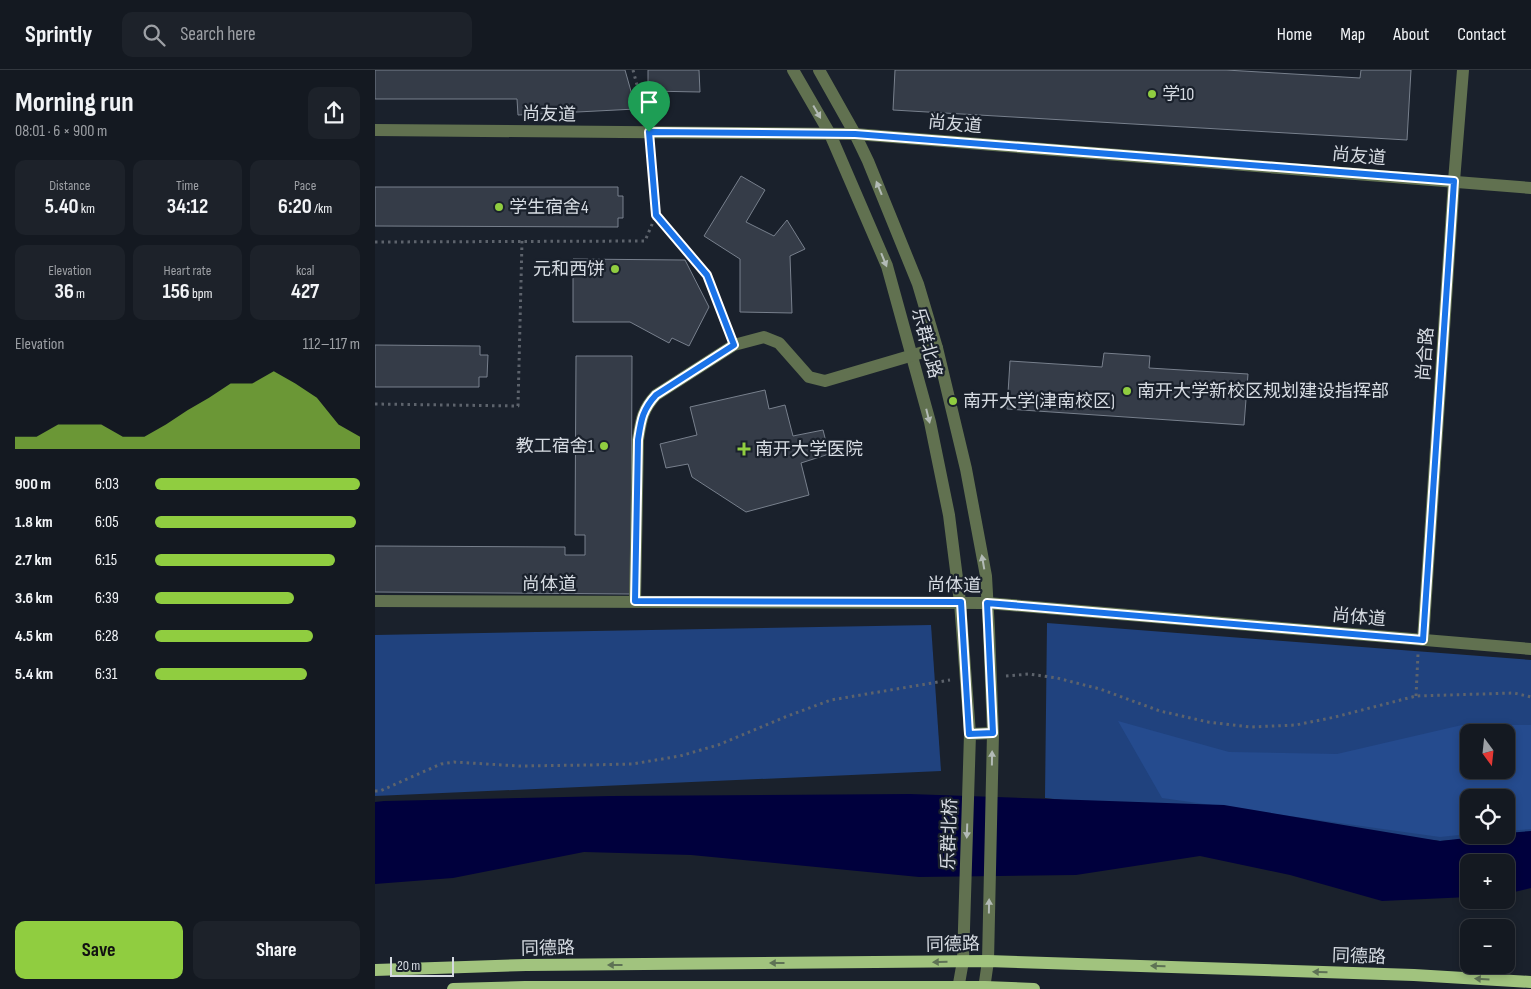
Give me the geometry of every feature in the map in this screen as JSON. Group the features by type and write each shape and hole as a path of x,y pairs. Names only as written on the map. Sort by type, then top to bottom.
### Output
{"main road":[{"name":"同德路","path":"375,970 526,965 988,961 1414,975 1531,982"},
{"path":"453,989 525,987 1034,989"}],"street":[{"name":"乐群北路","path":"793,70 830,134 887,266 930,422 949,515 961,602 969,734 968,782"},
{"name":"乐群北路","path":"819,70 868,161 918,284 937,348 966,470 986,576 993,733 988,961"},
{"name":"尚合路","path":"1421,640 1463,70"},
{"name":"尚友道","path":"375,130 855,134 1531,188"},
{"path":"635,601 638,440 641,418 647,405 656,395 734,345 764,337 779,343 809,377 825,382 937,348"},
{"name":"尚体道","path":"375,601 987,603 1531,649"},
{"path":"969,734 993,733"},
{"name":"乐群北桥","path":"963,961 968,782"},
{"path":"958,988 963,961"},
{"path":"984,988 988,961"}],"path":[{"path":"375,242 645,241 656,215 649,132 633,70"},
{"path":"656,215 707,275 734,345"},
{"path":"375,404 519,406 523,241"},
{"path":"1416,696 1421,640"},
{"path":"990,676 1029,674 1057,678 1100,689 1160,711 1208,722 1251,728 1296,725 1416,696 1513,693 1531,697"},
{"path":"375,791 441,764 454,762 519,766 589,766 632,764 680,756 718,745 831,700 966,677"}],"shaded area":[{"path":"1047,623 1531,660 1531,835 1515,836 1515,789 1460,789 1460,840 1440,841 1045,798"},
{"path":"931,625 941,771 375,796 375,635"},
{"path":"1118,721 1229,752 1337,754 1460,725 1460,779 1515,779 1515,725 1531,725 1531,829 1515,830 1515,789 1460,789 1460,835 1440,837 1162,798"},
{"path":"910,794 1224,805 1440,841 1460,839 1460,844 1515,844 1515,832 1531,831 1531,888 1515,892 1515,854 1460,854 1460,897 1382,901 1290,875 1200,856 1076,875 919,877 691,855 584,852 453,878 375,884 375,802 610,796"}],"building":[{"path":"375,70 625,70 636,109 518,115 517,99 375,99"},
{"path":"648,70 699,70 700,92 648,91"},
{"name":"学10","path":"895,70 1226,70 1360,78 1361,70 1411,70 1407,140 893,110"},
{"path":"741,176 765,190 746,222 774,236 787,220 805,249 790,256 792,313 740,312 740,259 704,236"},
{"name":"学生宿舍4","path":"375,187 618,187 618,196 623,196 623,218 618,218 618,227 375,226"},
{"path":"573,259 685,260 709,307 689,346 672,338 669,343 630,322 573,322"},
{"path":"375,345 480,346 480,355 488,355 487,377 479,377 479,387 375,387"},
{"name":"南开大学新校区规划建设指挥部","path":"1104,353 1150,356 1149,368 1248,374 1244,425 1007,409 1010,361 1102,367"},
{"name":"教工宿舍1","path":"576,356 632,356 631,594 375,592 375,546 565,547 565,555 585,555 585,535 575,535"},
{"name":"南开大学医院","path":"765,390 769,409 785,405 793,436 823,430 829,454 801,463 809,495 746,512 692,477 688,464 666,468 660,444 697,435 690,407"}],"place":[{"name":"学10","path":"1152,94"},
{"name":"学生宿舍4","path":"499,207"},
{"name":"元和西饼","path":"615,269"},
{"name":"南开大学新校区规划建设指挥部","path":"1127,391"},
{"name":"南开大学(津南校区)","path":"953,401"},
{"name":"教工宿舍1","path":"604,446"},
{"name":"南开大学医院","path":"744,449"}],"route":[{"path":"649,132 855,134 1454,181 1423,640 987,603 993,733 969,734 961,602 635,601 638,440 641,418 647,405 656,395 734,345 707,275 656,215 649,132"}]}
